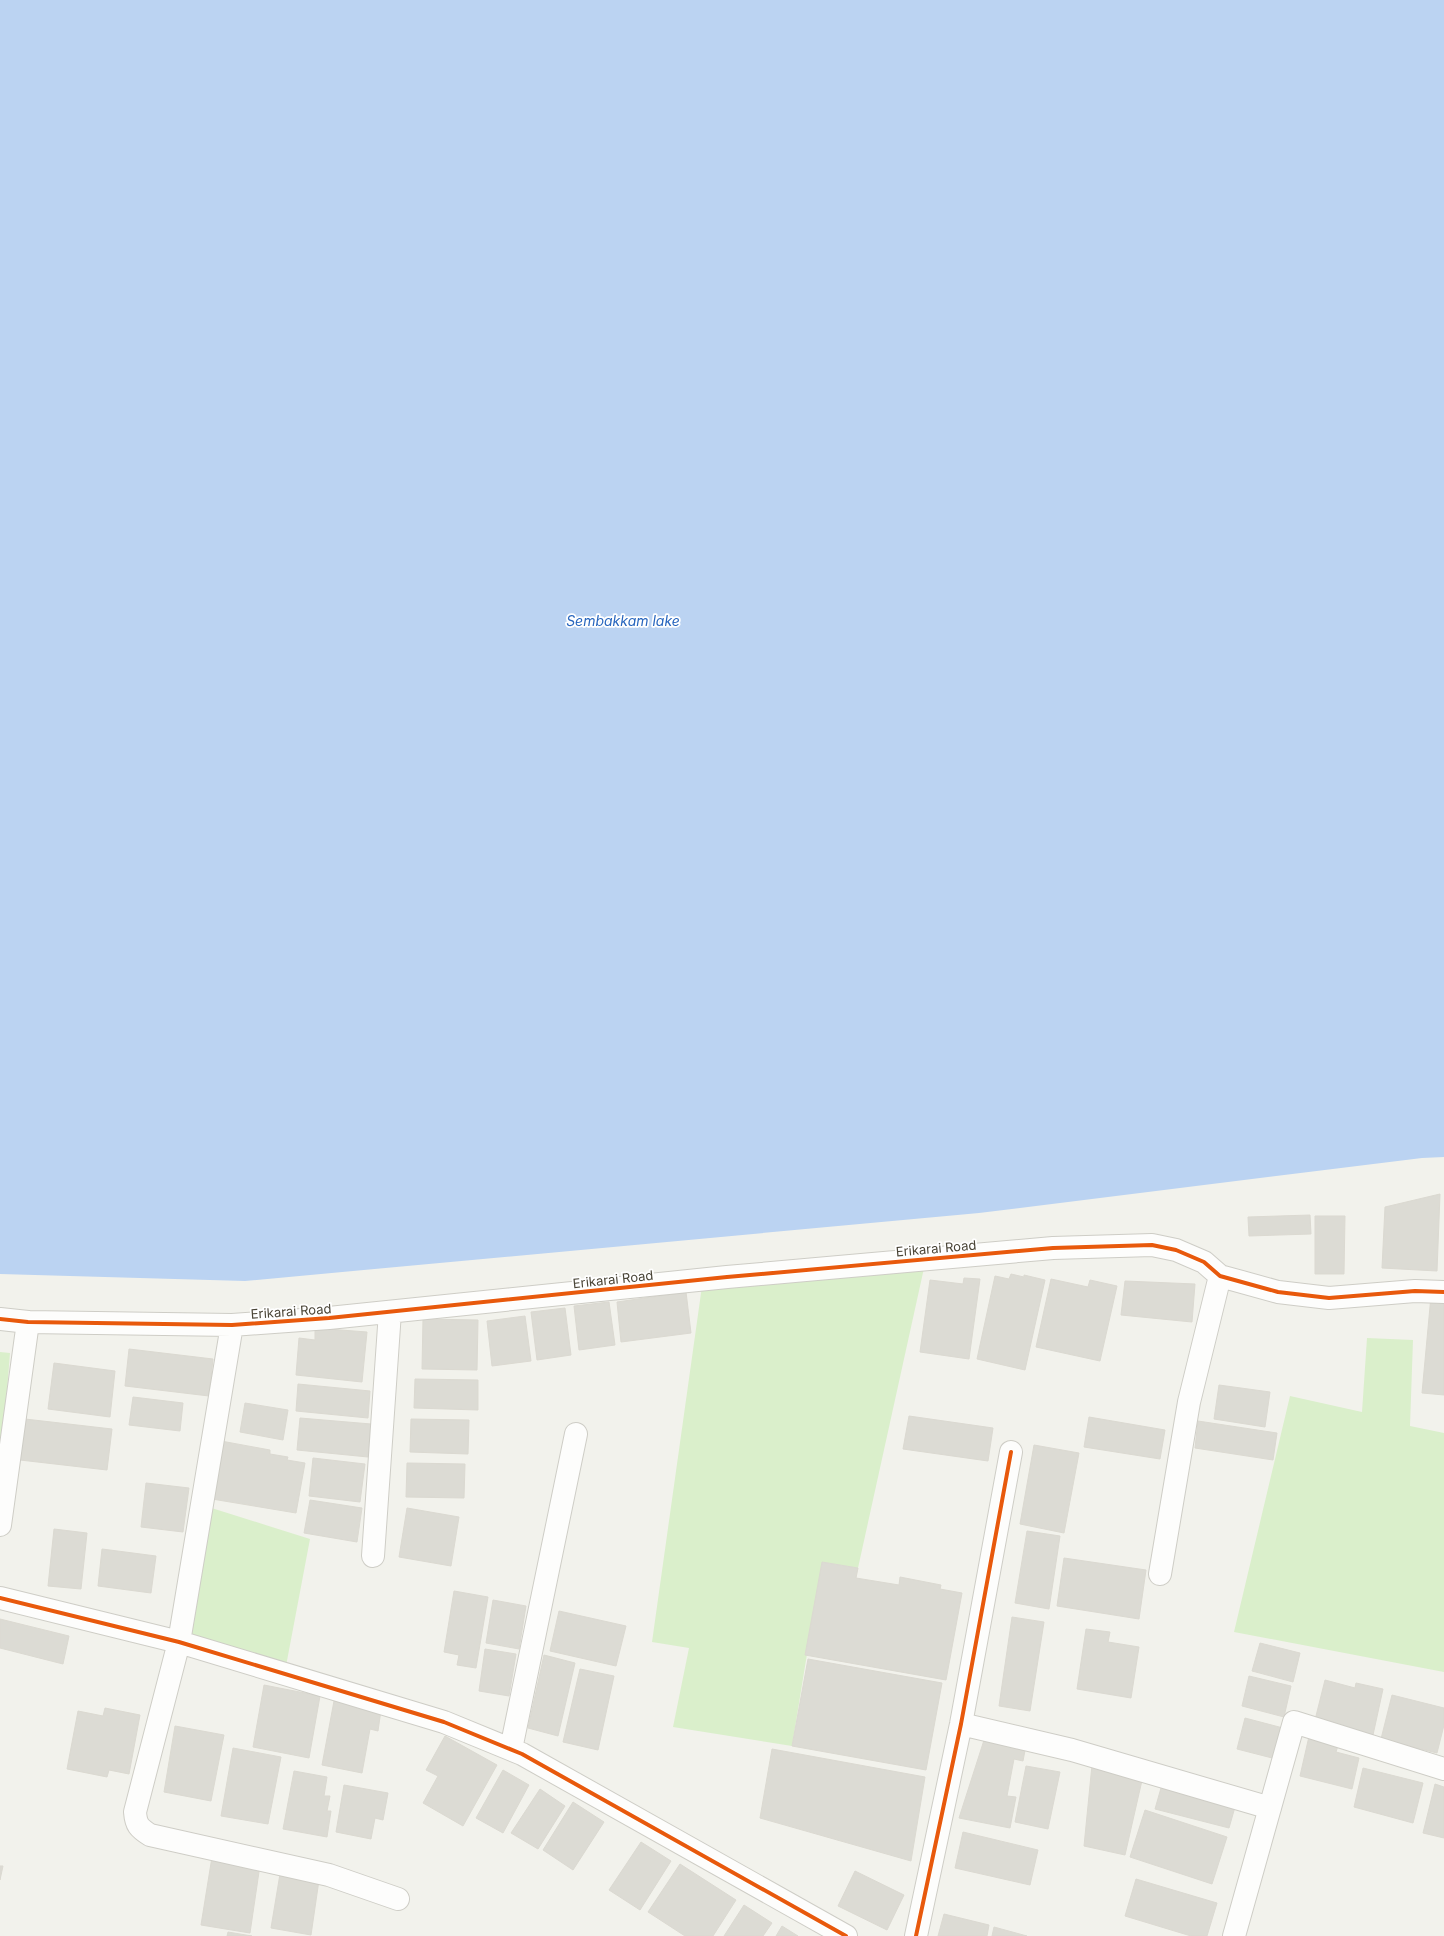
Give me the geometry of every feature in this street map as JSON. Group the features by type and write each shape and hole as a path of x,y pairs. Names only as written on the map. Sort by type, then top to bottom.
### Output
{"street":[{"name":"Erikarai Road","path":"0,1320 28,1322 232,1325 390,1312 727,1277 1053,1248 1152,1245 1176,1250 1204,1262 1220,1276"},
{"path":"1160,1574 1189,1402 1220,1276 1278,1292 1329,1298 1414,1291 1444,1292"},
{"path":"373,1556 390,1312"},
{"path":"0,1525 28,1322"},
{"path":"232,1325 179,1642 135,1812 136,1823 139,1828 150,1835 329,1875 398,1899"},
{"path":"511,1749 576,1434"},
{"path":"916,1936 961,1724 1011,1452"},
{"path":"0,1598 179,1642 444,1722 522,1754 846,1936"},
{"path":"1234,1936 1294,1722 1444,1769"},
{"path":"961,1724 1072,1750 1270,1808"}],"green space":[{"path":"926,1259 858,1568 822,1562 792,1746 673,1727 689,1648 652,1642 703,1279"},
{"path":"1367,1338 1413,1340 1410,1426 1444,1433 1444,1672 1234,1632 1290,1396 1362,1412"},
{"path":"0,1352 10,1353 0,1479"},
{"path":"202,1505 310,1539 286,1666 189,1645"}],"water":[{"name":"Sembakkam lake","path":"0,0 1444,0 1444,1157 1422,1158 979,1213 245,1281 0,1274"}],"building":[{"path":"1440,1194 1437,1271 1382,1268 1385,1207"},
{"path":"1310,1215 1311,1234 1249,1236 1248,1217"},
{"path":"1315,1216 1345,1216 1344,1274 1315,1274"},
{"path":"1011,1274 1024,1277 1024,1275 1045,1280 1025,1370 977,1359 995,1276 1009,1279"},
{"path":"964,1278 980,1279 969,1359 920,1352 930,1280 963,1284"},
{"path":"1051,1279 1088,1287 1090,1280 1117,1286 1100,1361 1036,1347"},
{"path":"1125,1281 1195,1284 1192,1322 1121,1315"},
{"path":"686,1292 691,1333 621,1342 617,1302"},
{"path":"1431,1296 1444,1297 1444,1395 1422,1393"},
{"path":"609,1302 615,1345 579,1350 574,1306"},
{"path":"565,1308 571,1355 537,1360 531,1312"},
{"path":"525,1316 531,1361 492,1366 487,1321"},
{"path":"423,1319 478,1320 477,1370 422,1369"},
{"path":"315,1328 367,1332 362,1382 296,1375 299,1338 315,1340"},
{"path":"129,1349 213,1359 209,1396 125,1386"},
{"path":"54,1363 115,1371 110,1417 48,1409"},
{"path":"415,1379 478,1380 478,1410 414,1408"},
{"path":"298,1384 370,1391 368,1418 296,1411"},
{"path":"1219,1385 1270,1392 1265,1427 1214,1419"},
{"path":"133,1397 183,1403 180,1431 129,1425"},
{"path":"245,1403 288,1410 283,1440 240,1432"},
{"path":"909,1416 993,1428 988,1461 903,1449"},
{"path":"1089,1417 1165,1430 1160,1459 1084,1447"},
{"path":"300,1418 371,1424 368,1457 297,1450"},
{"path":"25,1419 112,1429 107,1470 20,1460"},
{"path":"411,1419 469,1420 468,1454 410,1452"},
{"path":"1198,1421 1277,1433 1273,1460 1195,1448"},
{"path":"221,1441 270,1450 270,1454 288,1457 287,1460 305,1463 296,1513 212,1499"},
{"path":"1034,1445 1079,1453 1064,1533 1020,1524"},
{"path":"313,1458 365,1464 360,1502 309,1496"},
{"path":"407,1463 465,1464 464,1498 406,1497"},
{"path":"146,1483 189,1488 183,1532 141,1527"},
{"path":"310,1500 362,1508 357,1542 304,1533"},
{"path":"407,1508 459,1517 451,1566 399,1557"},
{"path":"54,1529 87,1533 81,1589 48,1586"},
{"path":"1027,1531 1060,1536 1049,1609 1015,1603"},
{"path":"102,1549 156,1556 151,1593 98,1586"},
{"path":"1064,1558 1146,1570 1139,1619 1057,1606"},
{"path":"822,1562 858,1568 856,1578 899,1585 900,1577 941,1585 940,1589 962,1593 946,1680 805,1655"},
{"path":"454,1591 488,1597 476,1668 457,1665 459,1655 444,1652"},
{"path":"493,1600 526,1606 519,1649 486,1643"},
{"path":"559,1611 626,1626 616,1666 550,1651"},
{"path":"1012,1617 1044,1622 1030,1711 999,1706"},
{"path":"0,1619 69,1636 63,1664 0,1648"},
{"path":"1086,1629 1110,1632 1108,1642 1139,1647 1131,1698 1077,1689"},
{"path":"1260,1643 1300,1653 1293,1682 1252,1671"},
{"path":"485,1649 516,1654 509,1696 479,1691"},
{"path":"544,1655 575,1663 558,1736 528,1728"},
{"path":"808,1659 942,1683 926,1770 792,1746"},
{"path":"580,1669 614,1676 598,1750 563,1742"},
{"path":"1249,1676 1291,1686 1284,1717 1242,1706"},
{"path":"1325,1680 1355,1688 1356,1683 1383,1689 1373,1735 1315,1720"},
{"path":"264,1685 320,1696 309,1758 253,1747"},
{"path":"1392,1695 1444,1708 1444,1725 1437,1753 1381,1739"},
{"path":"334,1701 381,1710 378,1731 370,1729 362,1773 322,1765"},
{"path":"105,1708 140,1715 129,1774 109,1770 107,1777 67,1769 78,1711 103,1716"},
{"path":"1245,1718 1283,1728 1276,1759 1237,1749"},
{"path":"175,1726 224,1735 211,1801 164,1792"},
{"path":"1310,1732 1340,1739 1336,1752 1359,1758 1352,1789 1300,1776"},
{"path":"445,1736 497,1765 463,1826 423,1803 438,1776 426,1770"},
{"path":"985,1737 1026,1745 1023,1761 1014,1759 1007,1796 1016,1797 1010,1828 959,1818"},
{"path":"233,1748 281,1757 268,1824 221,1816"},
{"path":"772,1749 925,1777 911,1861 760,1818"},
{"path":"1092,1765 1143,1776 1125,1855 1084,1846"},
{"path":"1026,1766 1060,1772 1048,1829 1015,1822"},
{"path":"1363,1768 1423,1783 1413,1823 1354,1807"},
{"path":"503,1770 529,1785 503,1833 476,1818"},
{"path":"294,1771 327,1777 324,1796 330,1796 327,1811 331,1811 327,1837 283,1829"},
{"path":"1435,1784 1444,1787 1444,1838 1423,1833"},
{"path":"344,1785 388,1793 383,1820 375,1818 371,1839 336,1832"},
{"path":"1161,1788 1235,1807 1229,1828 1155,1809"},
{"path":"540,1789 565,1806 538,1849 511,1833"},
{"path":"573,1802 604,1822 573,1870 543,1850"},
{"path":"1145,1810 1227,1837 1212,1884 1130,1857"},
{"path":"963,1832 1038,1850 1030,1885 955,1868"},
{"path":"641,1842 671,1861 640,1910 609,1890"},
{"path":"212,1857 260,1865 250,1933 201,1925"},
{"path":"680,1864 736,1900 713,1936 685,1936 648,1912"},
{"path":"0,1866 3,1866 0,1880"},
{"path":"855,1871 904,1895 887,1930 838,1906"},
{"path":"280,1874 319,1880 311,1935 271,1928"},
{"path":"1136,1879 1217,1903 1207,1936 1191,1936 1125,1916"},
{"path":"744,1905 772,1923 763,1936 724,1936"},
{"path":"944,1914 989,1925 987,1936 938,1936"},
{"path":"782,1926 798,1936 776,1936"},
{"path":"994,1927 1027,1936 992,1936"},
{"path":"228,1932 252,1936 227,1936"}],"cycle path":[{"path":"0,1319 28,1322 232,1325 329,1318 727,1277 1053,1248 1152,1245 1176,1250 1204,1262 1220,1276 1278,1292 1329,1298 1415,1291 1444,1292"},
{"path":"916,1936 961,1724 1011,1452"},
{"path":"0,1598 179,1642 444,1722 522,1754 846,1936"}]}
